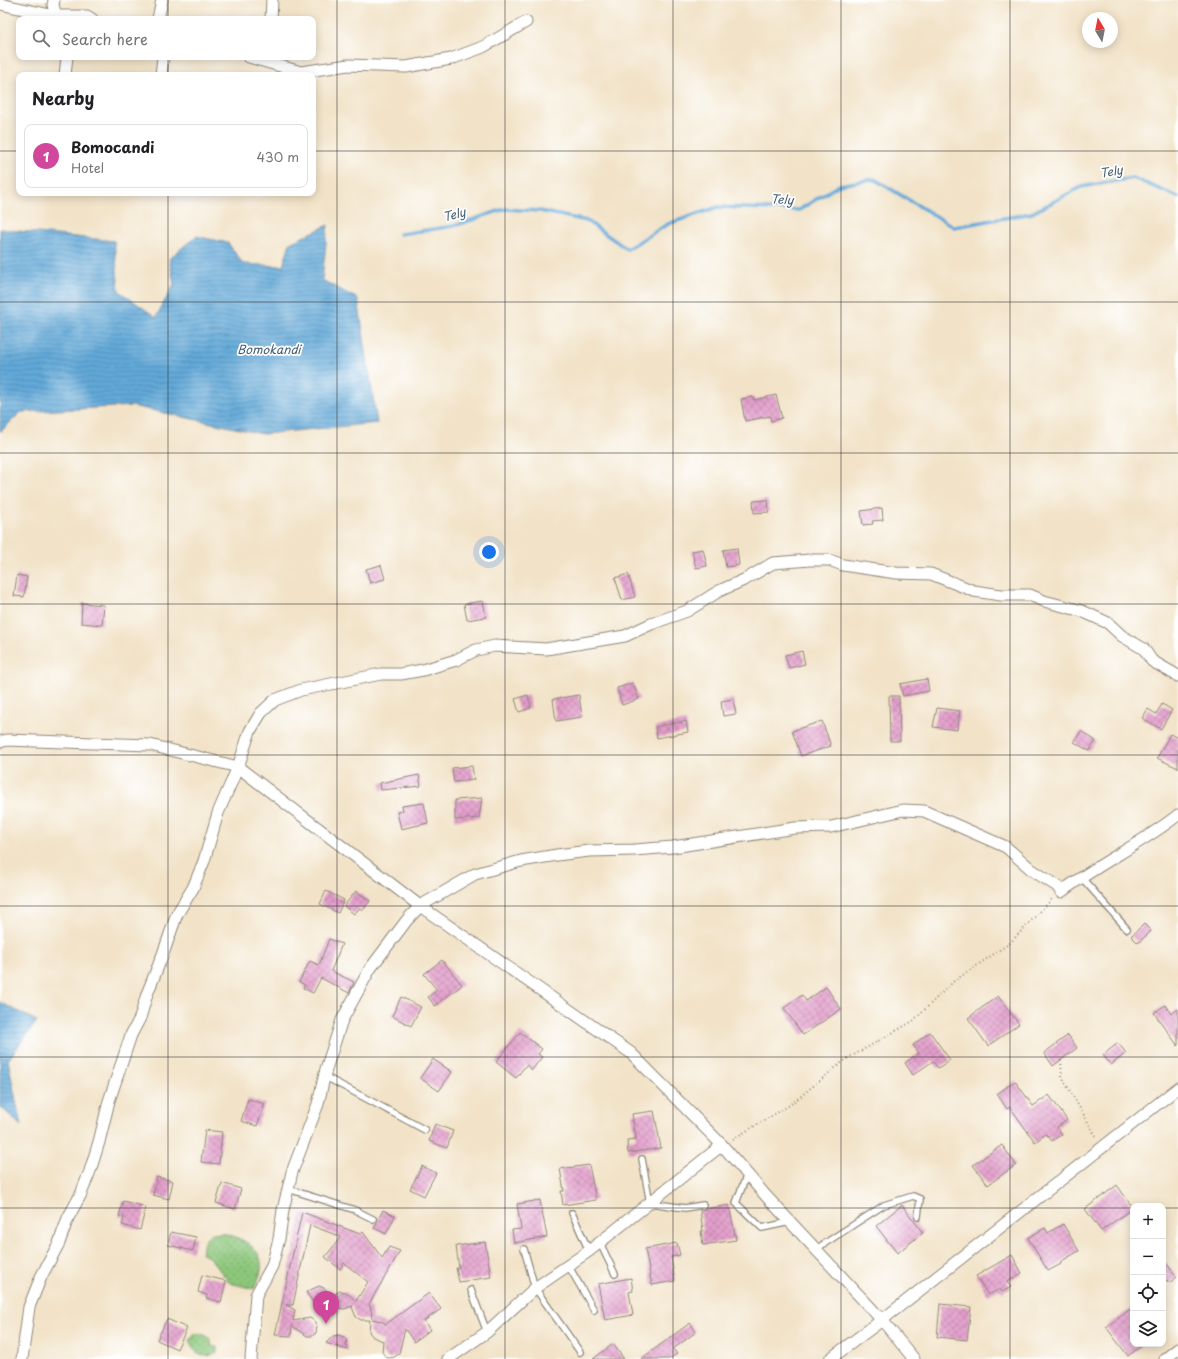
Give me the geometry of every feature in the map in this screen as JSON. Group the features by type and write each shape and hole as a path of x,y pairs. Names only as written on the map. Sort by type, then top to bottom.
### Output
{"street":[{"path":"54,0 53,5 56,16"},
{"path":"159,16 162,0"},
{"path":"271,16 272,0"},
{"path":"0,4 48,16"},
{"path":"270,60 301,72 348,66 406,67 451,59 477,50 526,22"},
{"path":"64,72 66,60"},
{"path":"161,72 163,60"},
{"path":"22,1359 29,1307 41,1277 59,1243 68,1218 81,1194 90,1171 109,1100 131,1035 140,1018 147,994 177,914 193,888 204,861 218,813 238,767 250,731 260,713 275,700 302,690 381,674 401,674 423,670 456,660 476,650 495,646 546,650 625,636 651,624 687,611 719,591 746,579 774,563 829,560 843,565 877,571 931,574 974,591 1001,595 1030,595 1044,601 1082,611 1108,623 1122,636 1144,649 1152,661 1178,676"},
{"path":"0,742 7,740 150,745 238,767 420,906 631,1053 722,1145 790,1222 882,1320 914,1359"},
{"path":"251,1359 256,1295 272,1266 279,1239 283,1210 288,1189 300,1149 318,1104 324,1076 342,1020 370,970 407,920 420,906 475,874 521,861 589,851 673,847 795,828 832,827 904,810 924,811 1006,847 1032,870 1058,886 1061,892 1080,877 1150,836 1178,815"},
{"path":"830,1359 1178,1088"},
{"path":"448,1359 487,1332 535,1288 589,1251 722,1145"},
{"path":"1165,1359 1178,1349"}],"lane":[{"path":"1080,877 1126,928"},
{"path":"324,1076 425,1130"},
{"path":"642,1159 650,1203 685,1208 703,1205"},
{"path":"747,1173 736,1202 762,1228 790,1222"},
{"path":"288,1189 355,1210 373,1219"},
{"path":"816,1249 884,1205 913,1196 920,1199 918,1217"},
{"path":"572,1213 589,1251"},
{"path":"600,1242 616,1274"},
{"path":"524,1249 535,1288 580,1352"},
{"path":"568,1265 594,1310"},
{"path":"471,1290 487,1332"}],"path":[{"path":"722,1145 790,1106 845,1060 913,1021 954,981 1010,942 1046,904 1061,892"},
{"path":"1061,1060 1062,1077 1103,1147"}],"green space":[{"path":"222,1233 236,1237 250,1245 259,1256 261,1271 254,1289 230,1283 210,1258 201,1253 204,1242 210,1234"},
{"path":"199,1333 207,1336 211,1340 213,1347 217,1347 217,1353 204,1356 200,1355 194,1350 190,1341 194,1335"}],"water":[{"name":"Bomokandi","path":"328,225 322,280 358,299 377,423 263,434 132,406 21,412 0,432 0,229 114,241 119,291 156,317 174,284 169,259 196,236 228,243 243,264 283,266 290,243"},
{"path":"0,1002 37,1021 8,1060 21,1126 0,1106"}],"building":[{"path":"776,395 782,418 771,421 770,416 745,421 741,399 753,397 754,400"},
{"path":"768,500 769,512 754,513 753,501"},
{"path":"882,508 883,520 872,521 873,524 863,525 861,511"},
{"path":"737,548 739,565 726,567 723,550"},
{"path":"703,549 707,566 696,568 692,551"},
{"path":"381,565 385,579 370,583 366,569"},
{"path":"628,574 635,597 622,600 615,578"},
{"path":"17,575 27,577 24,597 14,596"},
{"path":"483,601 486,617 467,620 464,604"},
{"path":"82,603 104,605 102,625 81,623"},
{"path":"802,651 805,664 789,668 785,655"},
{"path":"927,679 929,691 903,696 900,684"},
{"path":"633,683 639,699 622,705 617,688"},
{"path":"528,695 531,708 519,712 515,699"},
{"path":"579,695 582,717 556,721 553,699"},
{"path":"889,696 899,696 900,741 890,741"},
{"path":"733,699 736,714 723,716 721,701"},
{"path":"1162,704 1172,710 1161,729 1142,718 1148,709 1156,714"},
{"path":"937,708 960,711 957,730 933,727"},
{"path":"686,721 688,732 657,738 655,727"},
{"path":"822,721 831,746 801,756 792,731"},
{"path":"1081,731 1096,741 1089,751 1074,742"},
{"path":"1170,734 1178,738 1178,768 1157,758"},
{"path":"472,766 474,780 454,782 452,768"},
{"path":"419,775 421,786 381,790 380,783"},
{"path":"482,798 479,818 455,820 455,800"},
{"path":"424,803 428,823 401,829 397,812 403,811 402,806"},
{"path":"326,891 344,900 338,913 320,904"},
{"path":"356,891 370,901 363,910 360,908 354,914 344,906"},
{"path":"1144,924 1151,931 1138,943 1131,936"},
{"path":"329,939 342,944 331,971 354,982 349,993 321,978 313,993 303,988 305,985 299,982 310,961 319,965"},
{"path":"442,960 462,985 435,1006 428,997 437,990 424,974"},
{"path":"826,987 841,1009 803,1035 784,1008 802,995 806,1001"},
{"path":"998,996 1019,1024 988,1046 968,1018"},
{"path":"401,997 421,1007 411,1026 392,1016"},
{"path":"1165,1005 1171,1014 1178,1009 1178,1046 1154,1013"},
{"path":"520,1032 542,1049 538,1054 542,1057 532,1070 526,1065 516,1078 496,1062"},
{"path":"930,1032 950,1060 938,1068 933,1061 913,1075 905,1063 919,1053 913,1045"},
{"path":"1068,1035 1077,1048 1053,1066 1044,1053"},
{"path":"1118,1043 1126,1053 1111,1065 1103,1055"},
{"path":"433,1059 452,1072 439,1091 420,1078"},
{"path":"1015,1081 1033,1106 1049,1095 1067,1120 1057,1127 1062,1134 1052,1141 1046,1134 1035,1142 1010,1107 1007,1109 997,1094"},
{"path":"248,1099 265,1104 257,1126 241,1121"},
{"path":"654,1111 661,1148 628,1153 627,1140 636,1139 632,1114"},
{"path":"435,1124 453,1131 447,1148 429,1141"},
{"path":"205,1130 222,1132 219,1164 201,1162"},
{"path":"1002,1145 1016,1165 988,1185 973,1165"},
{"path":"589,1165 596,1200 563,1205 561,1191 564,1191 560,1169"},
{"path":"422,1166 436,1173 424,1196 410,1189"},
{"path":"157,1177 173,1181 169,1199 153,1195"},
{"path":"222,1183 241,1189 235,1209 216,1203"},
{"path":"1117,1185 1130,1204 1130,1210 1101,1231 1085,1209"},
{"path":"540,1200 547,1237 514,1243 512,1230 521,1229 517,1204"},
{"path":"123,1201 146,1207 140,1230 122,1225 124,1217 119,1216"},
{"path":"729,1205 736,1240 703,1245 700,1210"},
{"path":"902,1205 923,1233 897,1253 876,1226"},
{"path":"383,1210 395,1216 386,1234 374,1228"},
{"path":"302,1212 360,1234 363,1232 382,1258 389,1247 400,1251 369,1304 372,1319 386,1324 429,1293 441,1309 424,1321 430,1330 414,1342 405,1329 399,1353 395,1357 389,1358 382,1352 383,1341 373,1337 369,1332 370,1320 361,1320 356,1317 352,1307 353,1306 344,1309 338,1308 331,1298 320,1304 316,1304 312,1301 306,1292 319,1286 324,1288 331,1296 340,1291 346,1292 356,1301 368,1282 344,1263 340,1269 325,1257 341,1237 310,1225 293,1305 286,1305 295,1310 293,1321 310,1318 314,1321 317,1326 316,1333 312,1336 307,1336 292,1326 291,1336 275,1335"},
{"path":"1063,1224 1079,1251 1048,1271 1028,1238 1045,1228 1048,1233"},
{"path":"171,1232 196,1237 193,1251 168,1245"},
{"path":"485,1242 491,1277 459,1282 456,1268 459,1268 456,1246"},
{"path":"677,1243 680,1255 671,1257 675,1281 652,1285 645,1249"},
{"path":"1012,1255 1022,1273 1007,1282 1011,1287 1002,1292 1000,1289 988,1295 976,1276"},
{"path":"1166,1263 1177,1277 1169,1283 1166,1281"},
{"path":"202,1275 226,1281 221,1302 206,1298 207,1295 198,1292"},
{"path":"631,1278 633,1291 629,1292 633,1315 605,1320 598,1284"},
{"path":"940,1304 971,1307 967,1340 937,1337"},
{"path":"1130,1309 1130,1347 1140,1347 1128,1356 1106,1327"},
{"path":"167,1319 187,1328 177,1349 157,1340"},
{"path":"690,1323 696,1332 673,1349 677,1354 669,1359 641,1359"},
{"path":"338,1335 346,1339 347,1350 326,1343 333,1336"},
{"path":"613,1344 624,1359 593,1359"}],"waterway":[{"name":"Tely","path":"400,234 454,226 504,209 540,211 587,221 627,249 668,224 718,207 799,210 839,185 874,179 954,227 1032,213 1081,187 1133,178 1178,197"}],"place":[{"name":"Bomocandi","path":"326,1324"}]}
